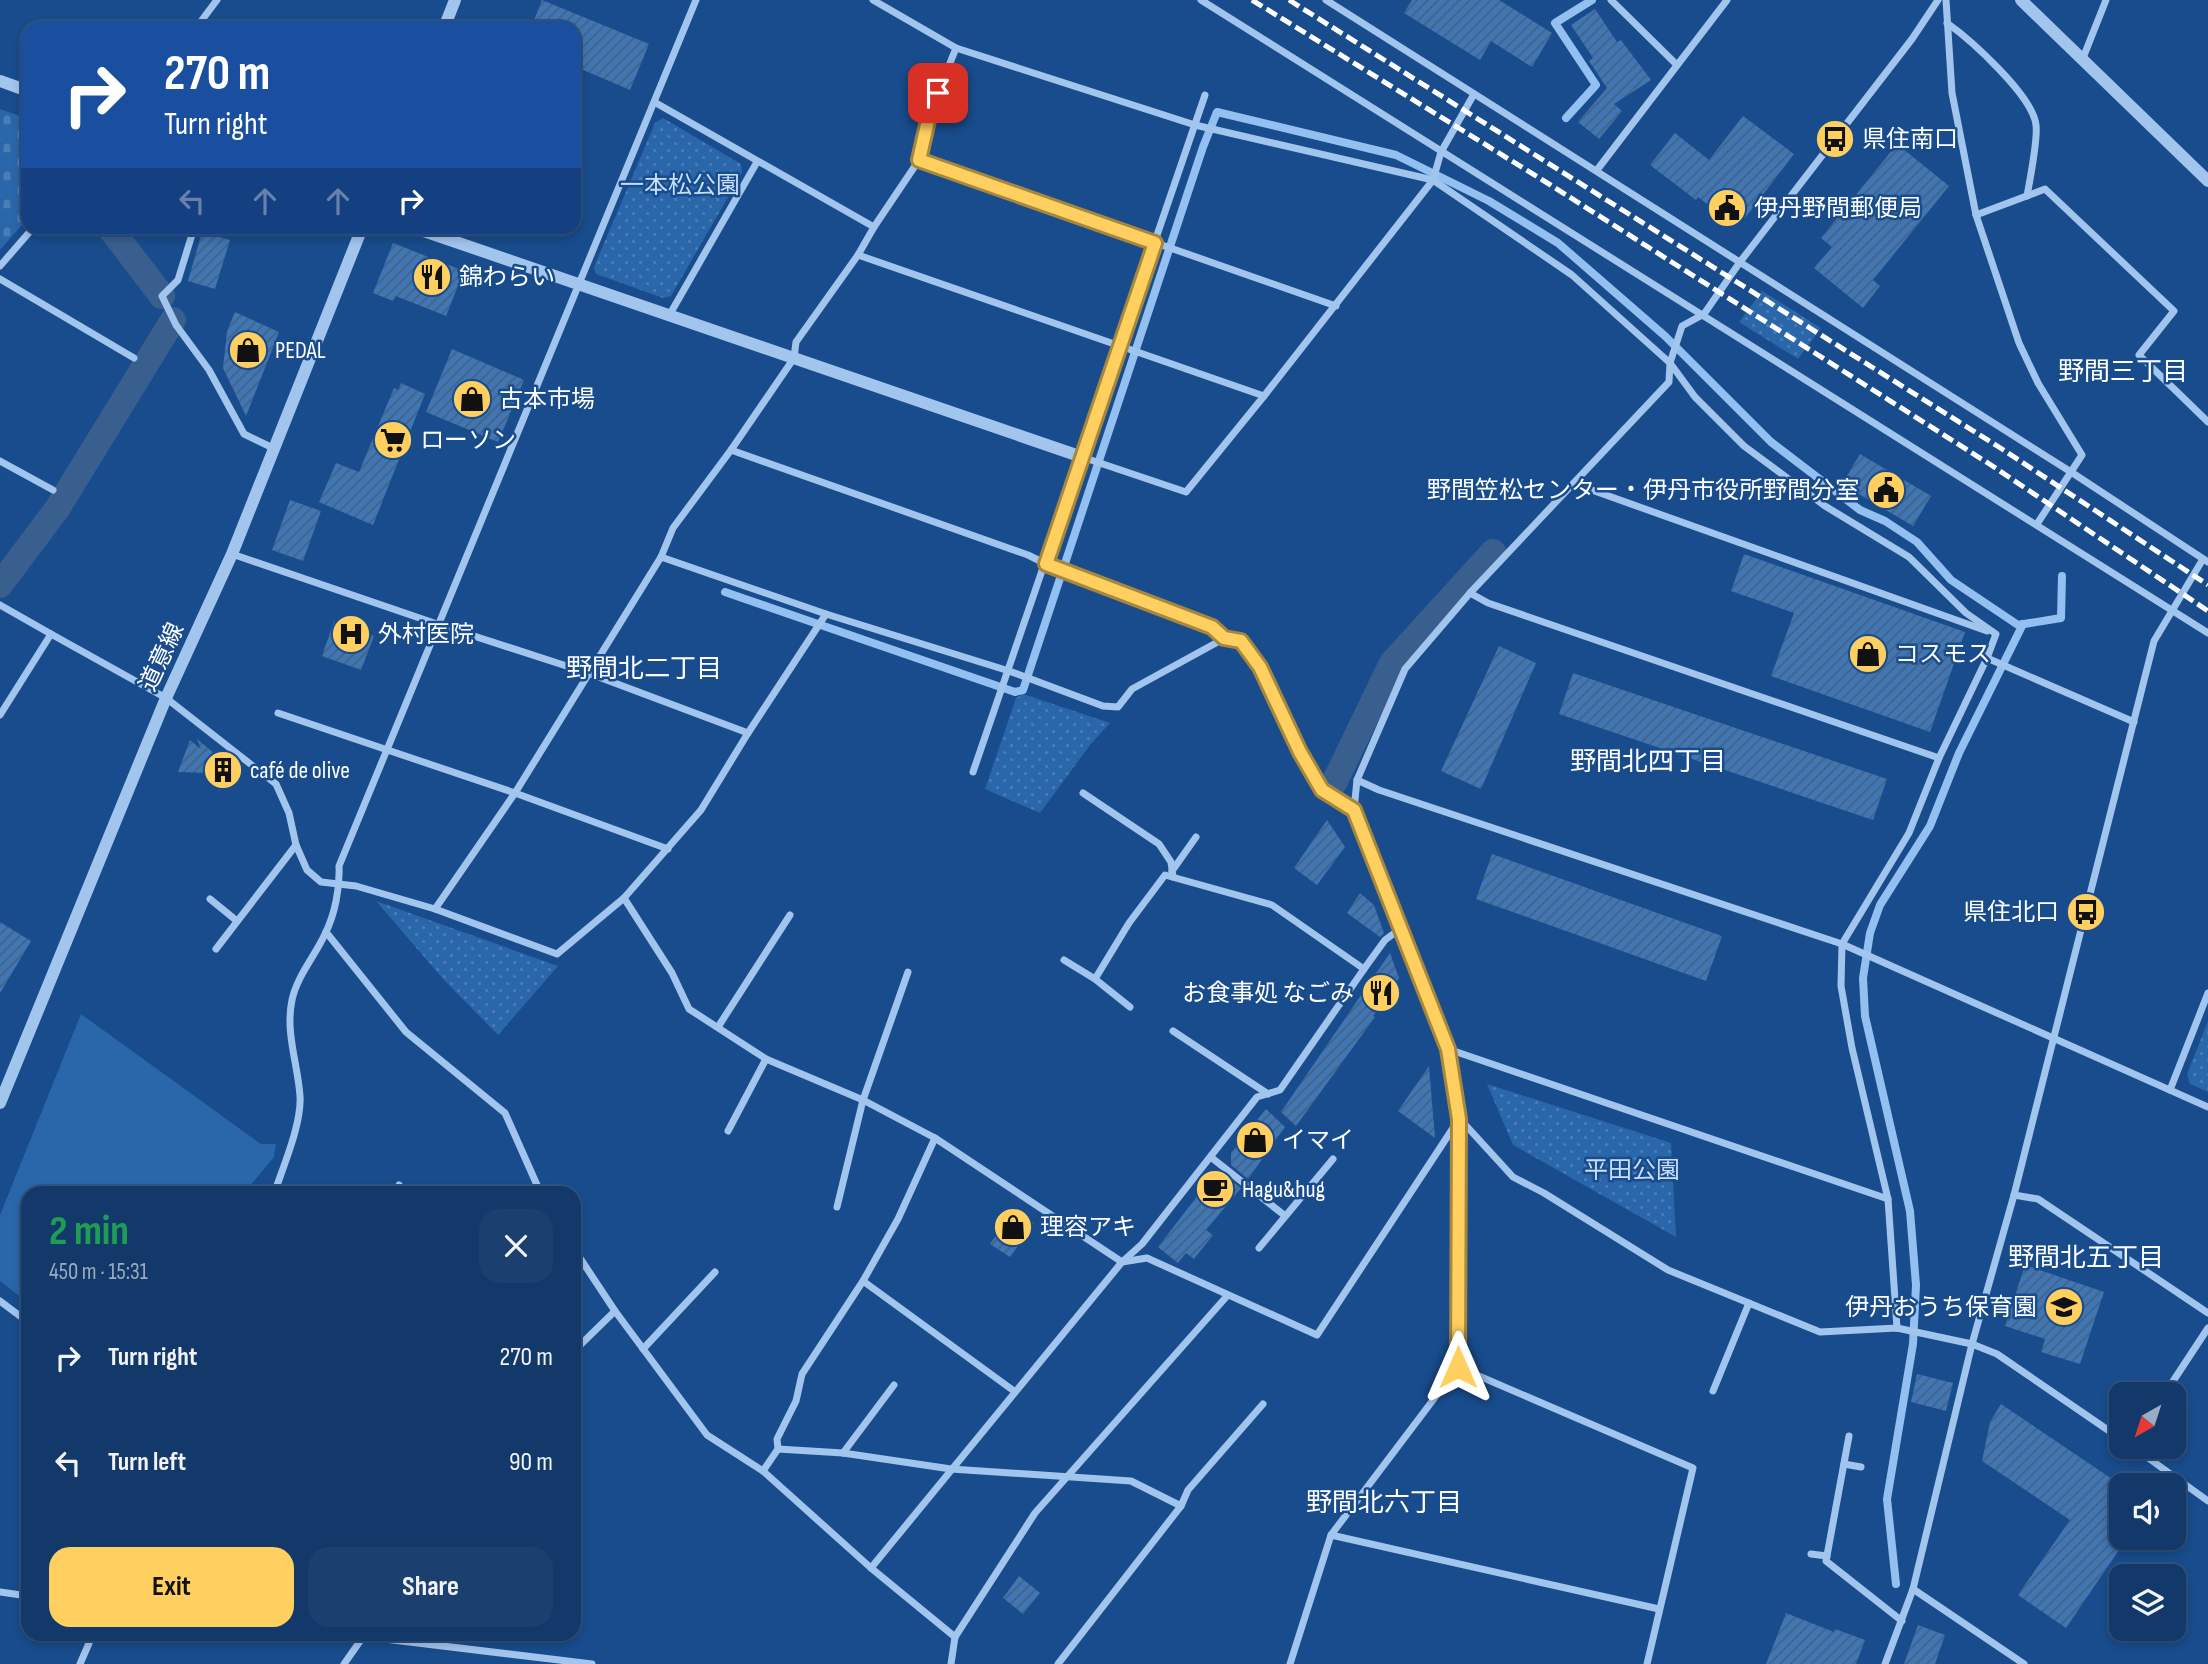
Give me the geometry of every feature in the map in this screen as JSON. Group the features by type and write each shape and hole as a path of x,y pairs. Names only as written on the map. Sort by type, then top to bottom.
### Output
{"street":[{"path":"201,21 217,0"},
{"path":"447,21 455,0"},
{"path":"277,1186 291,1145 301,1099 289,1024 292,999 307,964 326,932 340,884 339,866 656,103 696,0"},
{"path":"873,0 956,48 1195,125 1433,180 1572,275 1670,363 1695,397 1744,446 1825,506 1909,557 1966,613 1996,634"},
{"path":"1201,0 2208,633"},
{"path":"1325,0 1597,170 2206,561 2154,641 2014,1195 1972,1344 1913,1589 1885,1664"},
{"path":"1611,0 1677,65"},
{"path":"1597,170 1727,0"},
{"path":"1290,1664 1331,1535 1458,1367 1459,1119 1448,1049 1354,810 1357,780 1405,669 1470,593 1669,382 1670,363 1682,326 1704,314 1740,262 1912,39 1938,0"},
{"path":"1946,0 1952,93 1976,215 2019,343 2038,383 2082,454 2037,524"},
{"path":"2021,0 2208,181"},
{"path":"2083,58 2106,0"},
{"path":"1947,23 1964,35 2007,77 2024,100 2036,124 2027,196"},
{"path":"435,909 515,793 662,557 673,528 731,450 793,358 796,342 859,255 874,227 919,160 929,116 956,48"},
{"path":"0,81 21,89"},
{"path":"973,772 1205,94"},
{"path":"436,235 1186,492 1336,306 1433,180 1441,152 1474,94"},
{"path":"656,103 874,227"},
{"path":"919,160 1336,306"},
{"path":"670,314 757,162"},
{"path":"1976,215 2045,189 2174,311 2139,355 2208,422"},
{"path":"0,266 27,235"},
{"path":"192,235 178,280 162,296 176,325 209,370 244,434 275,449"},
{"name":"道意線","path":"0,1104 166,698 232,554 359,235"},
{"path":"859,255 1264,396"},
{"path":"0,279 134,358"},
{"path":"731,450 1016,550 1212,627 1224,638 1241,641 1260,667 1300,752 1322,790 1354,810"},
{"path":"0,461 54,490"},
{"path":"1575,484 1996,634"},
{"path":"232,554 588,673 748,733"},
{"path":"662,557 826,614 1009,671 1103,706 1118,707 1132,689 1224,638"},
{"path":"1470,593 1488,603 1939,758"},
{"path":"0,605 166,698 276,784 289,813 296,845 307,870 321,882 356,886 435,909 557,954 624,898 701,810 826,614"},
{"path":"0,715 51,634"},
{"path":"1897,1328 1888,1199 1852,1048 1841,986 1842,944 1909,833 1939,758 1996,634"},
{"path":"1987,658 2134,722"},
{"path":"278,713 515,793 668,849"},
{"path":"1357,780 1379,790 1842,944 2208,1107"},
{"path":"1083,793 1159,844 1171,862 1172,874"},
{"path":"1172,874 1196,837"},
{"path":"216,949 296,845"},
{"path":"1095,979 1129,923 1165,875 1172,874 1272,905 1364,969"},
{"path":"624,898 672,973 689,1009 766,1059 863,1100 935,1138 1122,1262 1147,1258 1317,1335 1459,1119"},
{"path":"210,899 237,921"},
{"path":"718,1027 790,915"},
{"path":"871,1568 1014,1391 1122,1262 1142,1244 1212,1158 1257,1097 1280,1090 1385,940 1400,929"},
{"path":"326,932 406,1032 505,1113 537,1186"},
{"path":"1064,960 1095,979 1130,1007"},
{"path":"837,1207 863,1100 908,972"},
{"path":"2170,1090 2208,993"},
{"path":"1173,1031 1268,1094"},
{"path":"1448,1049 1888,1199"},
{"path":"728,1131 766,1059"},
{"path":"1459,1119 1513,1177 1544,1193 1668,1270 1820,1332 1897,1328 1972,1344 1997,1354 2109,1431"},
{"path":"763,1471 778,1449 777,1438 796,1402 802,1374 863,1281 898,1219 935,1138"},
{"path":"1212,1158 1284,1215"},
{"path":"1259,1248 1333,1159"},
{"path":"2014,1195 2038,1199 2208,1312"},
{"path":"581,1260 615,1311 707,1435 763,1471 871,1568 955,1637"},
{"path":"643,1349 715,1272"},
{"path":"863,1281 1014,1391"},
{"path":"951,1664 955,1637 1035,1513 1227,1296"},
{"path":"0,1301 21,1317"},
{"path":"1713,1391 1749,1303"},
{"path":"581,1344 615,1311"},
{"path":"2173,1382 2208,1328"},
{"path":"1458,1367 1693,1468 1647,1664"},
{"path":"842,1453 894,1385"},
{"path":"1058,1664 1181,1506 1188,1490 1263,1404"},
{"path":"1849,1436 1826,1561 1902,1621"},
{"path":"778,1449 842,1453 951,1469 1131,1481 1181,1506"},
{"path":"2151,1460 2208,1501"},
{"path":"1844,1464 1861,1466"},
{"path":"1331,1535 1659,1609"},
{"path":"1811,1554 1827,1556"},
{"path":"1913,1589 2024,1664"},
{"path":"0,1592 21,1594"},
{"path":"80,1664 90,1641"},
{"path":"344,1664 360,1641"},
{"path":"390,1641 516,1660 592,1664"}],"green space":[{"path":"0,109 21,116 21,226 0,250"},
{"name":"一本松公園","path":"663,118 741,164 742,173 671,296 663,298 596,274 594,267 655,123"},
{"path":"1762,291 1821,328 1798,359 1739,322"},
{"path":"1023,694 1110,723 1090,745 1040,813 985,789 1016,698"},
{"path":"376,901 558,966 498,1035 444,980"},
{"path":"81,1014 261,1144 276,1144 274,1157 250,1186 21,1186 21,1298 0,1281 0,1215"},
{"path":"2208,1021 2208,1092 2190,1084 2187,1074"},
{"name":"平田公園","path":"1487,1084 1671,1143 1676,1237 1513,1145"}],"building":[{"path":"542,0 649,44 630,90 581,69 581,21 534,21"},
{"path":"1412,0 1499,0 1552,33 1532,67 1491,41 1480,60 1404,13"},
{"path":"1595,9 1617,42 1621,40 1651,80 1614,104 1622,111 1599,139 1578,122 1607,88 1589,61 1593,58 1571,25"},
{"path":"1743,116 1794,154 1745,218 1729,221 1650,165 1675,133 1709,160"},
{"path":"1897,144 1949,186 1873,280 1880,286 1863,308 1814,268 1832,247 1821,238"},
{"path":"201,235 230,240 215,289 188,281"},
{"path":"393,243 464,271 446,316 396,296 393,301 373,293"},
{"name":"PEDAL","path":"235,312 279,332 246,416 223,368 227,331"},
{"path":"452,349 524,380 498,442 426,412"},
{"path":"401,383 425,394 373,525 319,502 336,463 359,472 394,388 398,390"},
{"name":"野間笠松センター・伊丹市役所野間分室","path":"1860,454 1931,496 1913,526 1842,484"},
{"path":"290,500 321,511 303,561 272,550"},
{"name":"コスモス","path":"1744,554 1965,632 1930,732 1771,676 1794,613 1731,591"},
{"path":"334,621 374,636 361,670 322,656"},
{"path":"1499,646 1536,663 1481,789 1441,771"},
{"path":"1573,673 1887,779 1873,820 1559,714"},
{"path":"197,739 239,774 234,774 220,791 212,773 178,772 190,740 201,749"},
{"path":"1327,820 1345,847 1317,885 1294,868"},
{"path":"1492,854 1722,936 1706,981 1476,899"},
{"path":"1360,893 1374,905 1384,933 1380,937 1347,913"},
{"path":"0,922 31,941 0,993"},
{"path":"1390,953 1399,978 1373,1016 1375,1017 1296,1126 1281,1112"},
{"path":"1429,1066 1435,1138 1398,1111"},
{"path":"1266,1109 1285,1127 1248,1179 1231,1165 1231,1153"},
{"path":"1229,1179 1241,1188 1206,1230 1213,1235 1194,1259 1186,1253 1178,1263 1158,1247 1208,1182"},
{"path":"1014,1209 1034,1223 1010,1257 990,1244"},
{"path":"2025,1265 2104,1292 2080,1364 2041,1352 2045,1339 2005,1326"},
{"path":"1917,1374 1953,1383 1946,1411 1911,1402"},
{"path":"2001,1404 2109,1477 2109,1550 2119,1550 2066,1628 2018,1595 2070,1520 1982,1461 1990,1422"},
{"path":"1019,1576 1040,1593 1023,1614 1003,1598"},
{"path":"1786,1613 1834,1632 1835,1629 1865,1640 1856,1664 1766,1664"},
{"path":"1918,1625 1945,1635 1935,1664 1904,1664"}],"waterway":[{"path":"1566,118 1596,85 1555,23 1592,0"},
{"path":"725,592 1015,692 1023,690 1203,147 1217,112 1396,155 1489,201 1558,243 1665,336 1771,442 1860,510 1885,521 1917,542 1951,580 2018,625 2061,618 2062,576"},
{"path":"115,235 162,296"},
{"path":"0,585 57,509 173,320"},
{"path":"1334,783 1392,663 1493,552"},
{"path":"1896,1584 1887,1499 1913,1344 1916,1285 1910,1211 1865,1016 1863,978 1870,933 1880,905 1930,826 1959,753 2023,624"}],"railway":[{"path":"1252,0 1549,184 1991,465 2208,611"},
{"path":"1289,0 2002,449 2208,585"}],"place":[{"name":"県住南口","path":"1835,139"},
{"name":"伊丹野間郵便局","path":"1727,208"},
{"name":"錦わらい","path":"432,277"},
{"name":"PEDAL","path":"248,350"},
{"name":"古本市場","path":"472,399"},
{"name":"ローソン","path":"393,440"},
{"name":"野間笠松センター・伊丹市役所野間分室","path":"1886,490"},
{"name":"外村医院","path":"351,634"},
{"name":"コスモス","path":"1868,654"},
{"name":"café de olive","path":"223,770"},
{"name":"県住北口","path":"2086,912"},
{"name":"お食事処 なごみ","path":"1381,993"},
{"name":"イマイ","path":"1255,1140"},
{"name":"Hagu&hug","path":"1215,1189"},
{"name":"理容アキ","path":"1013,1227"},
{"name":"伊丹おうち保育園","path":"2064,1307"}],"district":[{"name":"野間三丁目","path":"2123,372"},
{"name":"野間北二丁目","path":"644,669"},
{"name":"野間北四丁目","path":"1648,762"},
{"name":"野間北五丁目","path":"2086,1258"},
{"name":"野間北六丁目","path":"1384,1503"}],"route":[{"path":"938,93 929,116 919,160 1155,243 1046,564 1212,627 1224,638 1241,641 1260,667 1300,752 1322,790 1354,810 1448,1049 1459,1119 1458,1367"}]}
